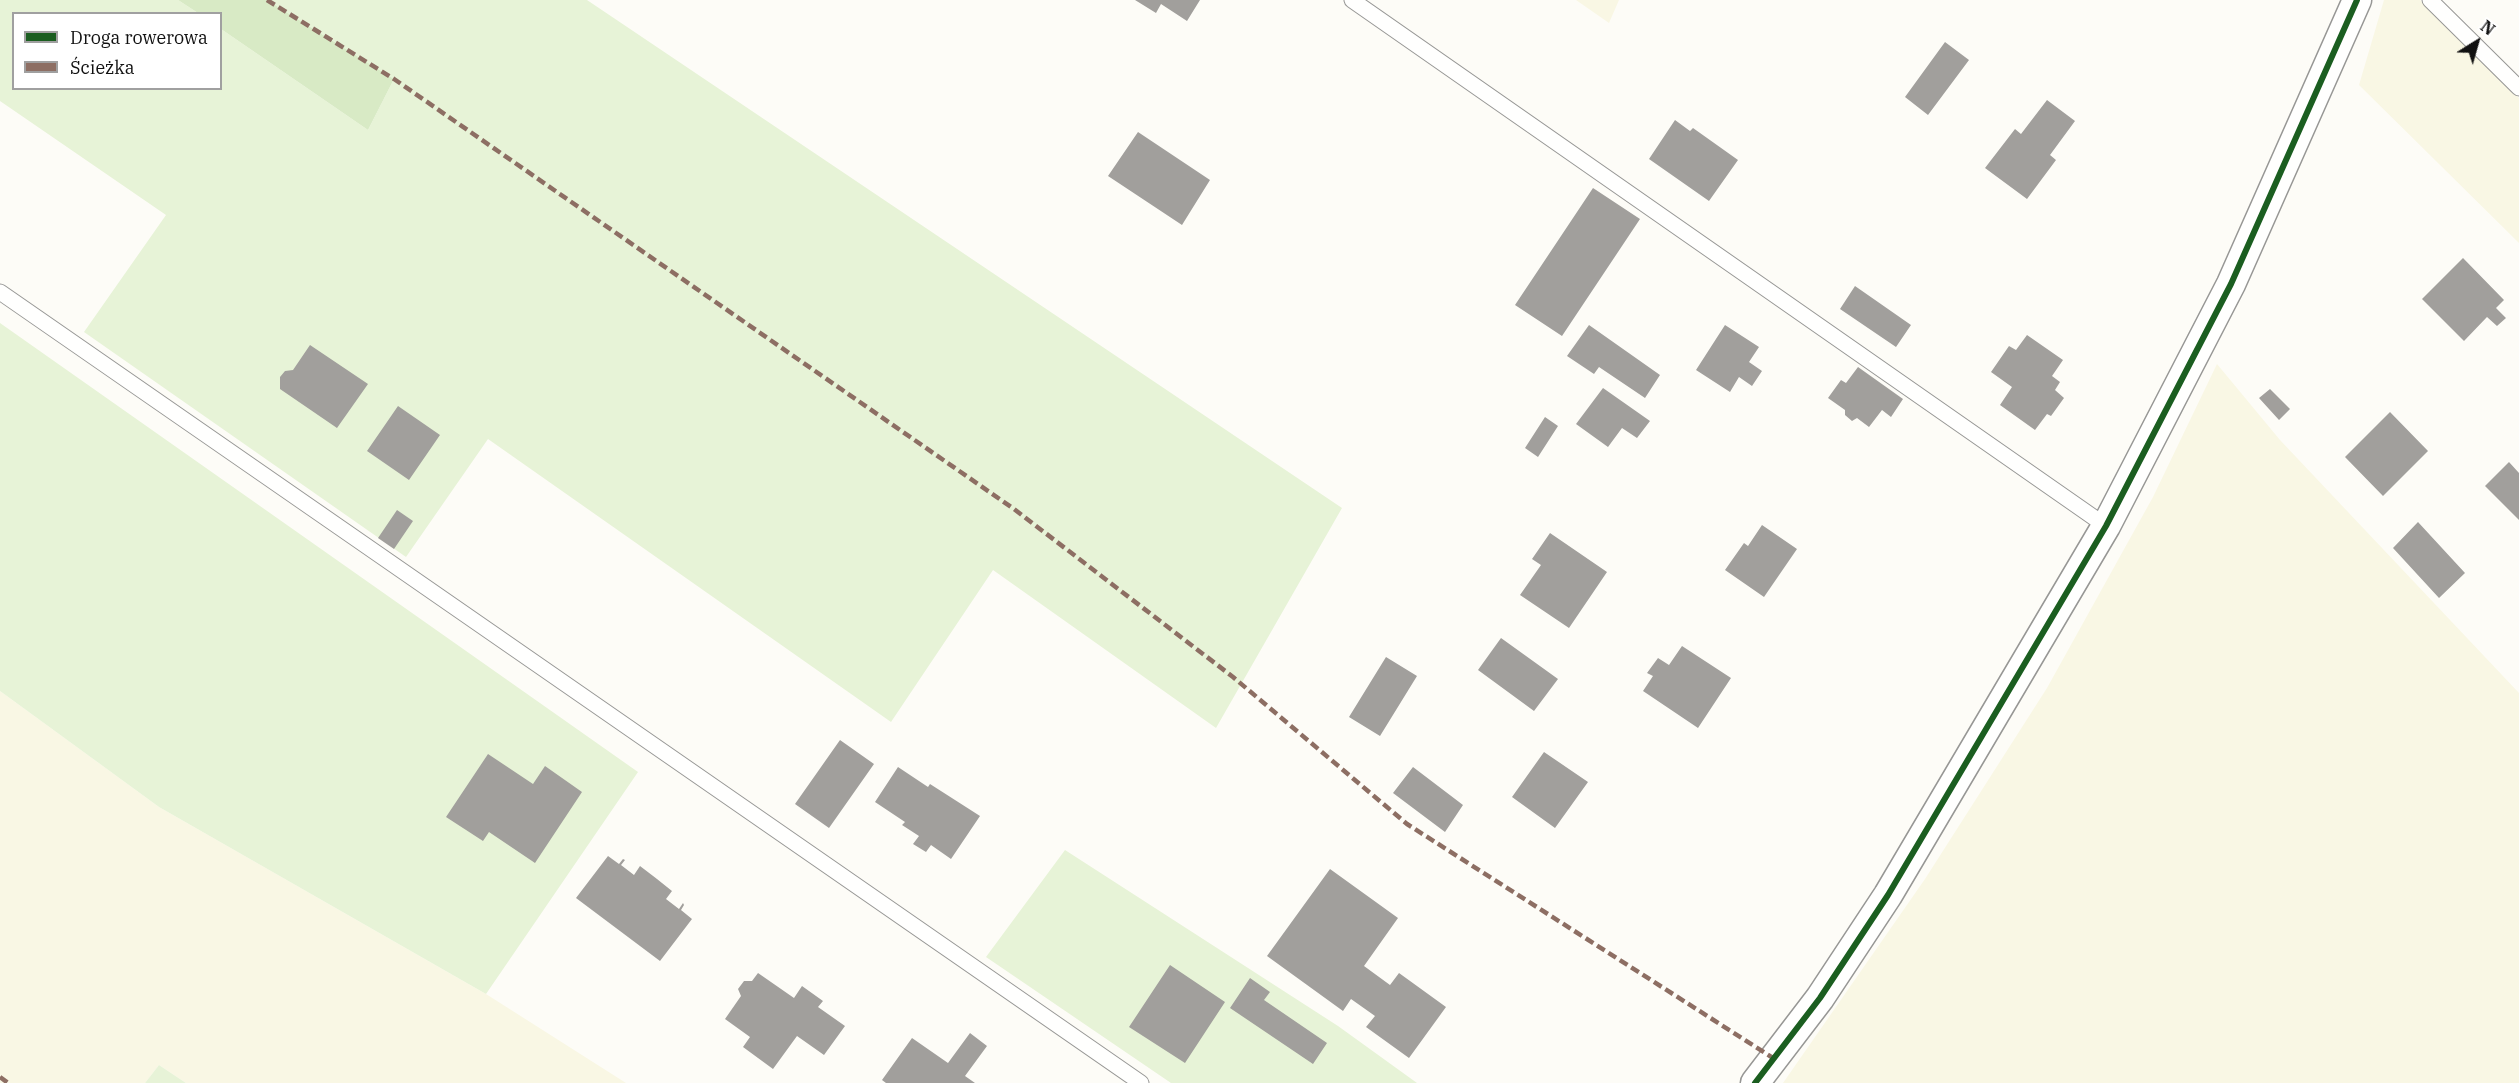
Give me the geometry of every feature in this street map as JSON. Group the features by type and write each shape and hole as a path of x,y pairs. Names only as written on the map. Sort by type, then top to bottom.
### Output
{"street":[{"path":"1755,1083 1820,998 1888,895 2106,526 2235,275 2357,0"}],"lane":[{"path":"1352,0 2106,526"},
{"path":"2430,0 2519,88"},
{"path":"0,292 1141,1083"}],"shaded area":[{"path":"1576,0 1619,0 1609,23"},
{"path":"2384,0 2420,0 2519,98 2519,243 2359,85"},
{"path":"2217,364 2280,440 2519,693 2519,1083 1783,1083 1925,879 2047,688 2153,497"},
{"path":"0,691 159,807 486,994 626,1083 186,1083 159,1065 145,1083 0,1083"}],"green space":[{"path":"0,0 178,0 196,12 12,12 12,90 222,90 222,30 368,130 394,79 267,0 587,0 1342,508 1216,728 993,570 891,722 488,439 406,557 84,332 166,215 0,101"},
{"path":"178,0 267,0 394,79 368,130 222,30 222,12 196,12"},
{"path":"0,323 638,772 486,994 159,807 0,691"},
{"path":"1065,850 1338,1026 1417,1083 1171,1083 986,957"},
{"path":"159,1065 186,1083 145,1083"}],"building":[{"path":"1135,0 1200,0 1187,21 1161,4 1156,13"},
{"path":"1945,42 1969,60 1928,115 1905,97"},
{"path":"2047,100 2075,121 2050,155 2056,160 2027,199 1985,168 2015,129 2021,134"},
{"path":"1675,120 1690,131 1693,128 1738,160 1709,201 1649,159"},
{"path":"1138,132 1210,180 1182,225 1108,176"},
{"path":"1593,188 1640,219 1562,336 1515,305"},
{"path":"2463,258 2504,300 2496,308 2506,318 2497,326 2487,317 2464,341 2422,299"},
{"path":"1855,286 1911,325 1896,347 1840,309"},
{"path":"1589,325 1660,375 1645,398 1599,367 1594,374 1567,356"},
{"path":"1725,325 1759,347 1749,362 1762,371 1752,386 1739,377 1730,392 1696,370"},
{"path":"2027,335 2063,360 2052,376 2060,382 2055,390 2064,398 2051,416 2047,414 2035,430 2000,405 2012,387 1991,372 2009,346 2016,350"},
{"path":"310,345 368,384 337,428 280,389 280,377 285,371 293,370"},
{"path":"1858,367 1903,399 1891,417 1882,410 1869,427 1857,418 1852,421 1845,415 1845,410 1828,398 1841,380 1846,383"},
{"path":"1603,388 1650,421 1637,438 1622,428 1608,447 1576,424"},
{"path":"2270,389 2290,409 2279,420 2259,398"},
{"path":"398,406 440,435 409,480 367,451"},
{"path":"2390,412 2428,451 2383,496 2345,457"},
{"path":"1545,417 1558,426 1538,457 1525,448"},
{"path":"2509,462 2519,473 2519,520 2485,486"},
{"path":"397,510 413,521 394,549 378,538"},
{"path":"2418,522 2465,573 2439,598 2393,548"},
{"path":"1762,525 1797,549 1764,597 1725,570 1744,543 1748,546"},
{"path":"1550,533 1607,572 1569,628 1520,595 1541,565 1532,559"},
{"path":"1501,638 1558,679 1534,711 1478,670"},
{"path":"1682,646 1731,678 1698,728 1643,691 1653,676 1647,673 1658,658 1669,665"},
{"path":"1386,657 1417,676 1380,736 1349,717"},
{"path":"840,740 874,764 829,828 795,804"},
{"path":"1544,752 1588,782 1555,828 1512,797"},
{"path":"488,754 533,784 545,766 582,792 535,863 489,832 483,841 446,817"},
{"path":"898,767 928,787 930,784 980,816 951,859 931,845 926,852 913,844 919,836 902,825 905,822 875,802"},
{"path":"1413,767 1463,805 1445,832 1393,793"},
{"path":"608,856 619,864 623,859 625,860 621,865 634,875 640,866 672,891 666,899 679,909 683,903 681,910 692,919 660,961 576,898"},
{"path":"1330,869 1398,918 1364,966 1390,985 1399,973 1446,1007 1409,1058 1366,1027 1375,1016 1351,999 1343,1011 1267,956"},
{"path":"1170,965 1225,1002 1185,1063 1129,1027"},
{"path":"758,973 794,998 802,986 823,1001 818,1007 845,1026 824,1055 797,1036 773,1069 743,1047 750,1037 725,1019 741,996 738,989 744,981 752,981"},
{"path":"1250,978 1270,992 1264,1000 1327,1043 1313,1064 1230,1008"},
{"path":"970,1033 987,1046 965,1076 975,1083 886,1083 882,1080 912,1038 948,1063"}],"marked path":[{"path":"267,0 394,79 1014,509 1233,677 1407,824 1773,1058"},
{"path":"0,1077 8,1083"}],"cycle path":[{"path":"1755,1083 1820,998 1888,895 2106,526 2231,284 2357,0"}]}
